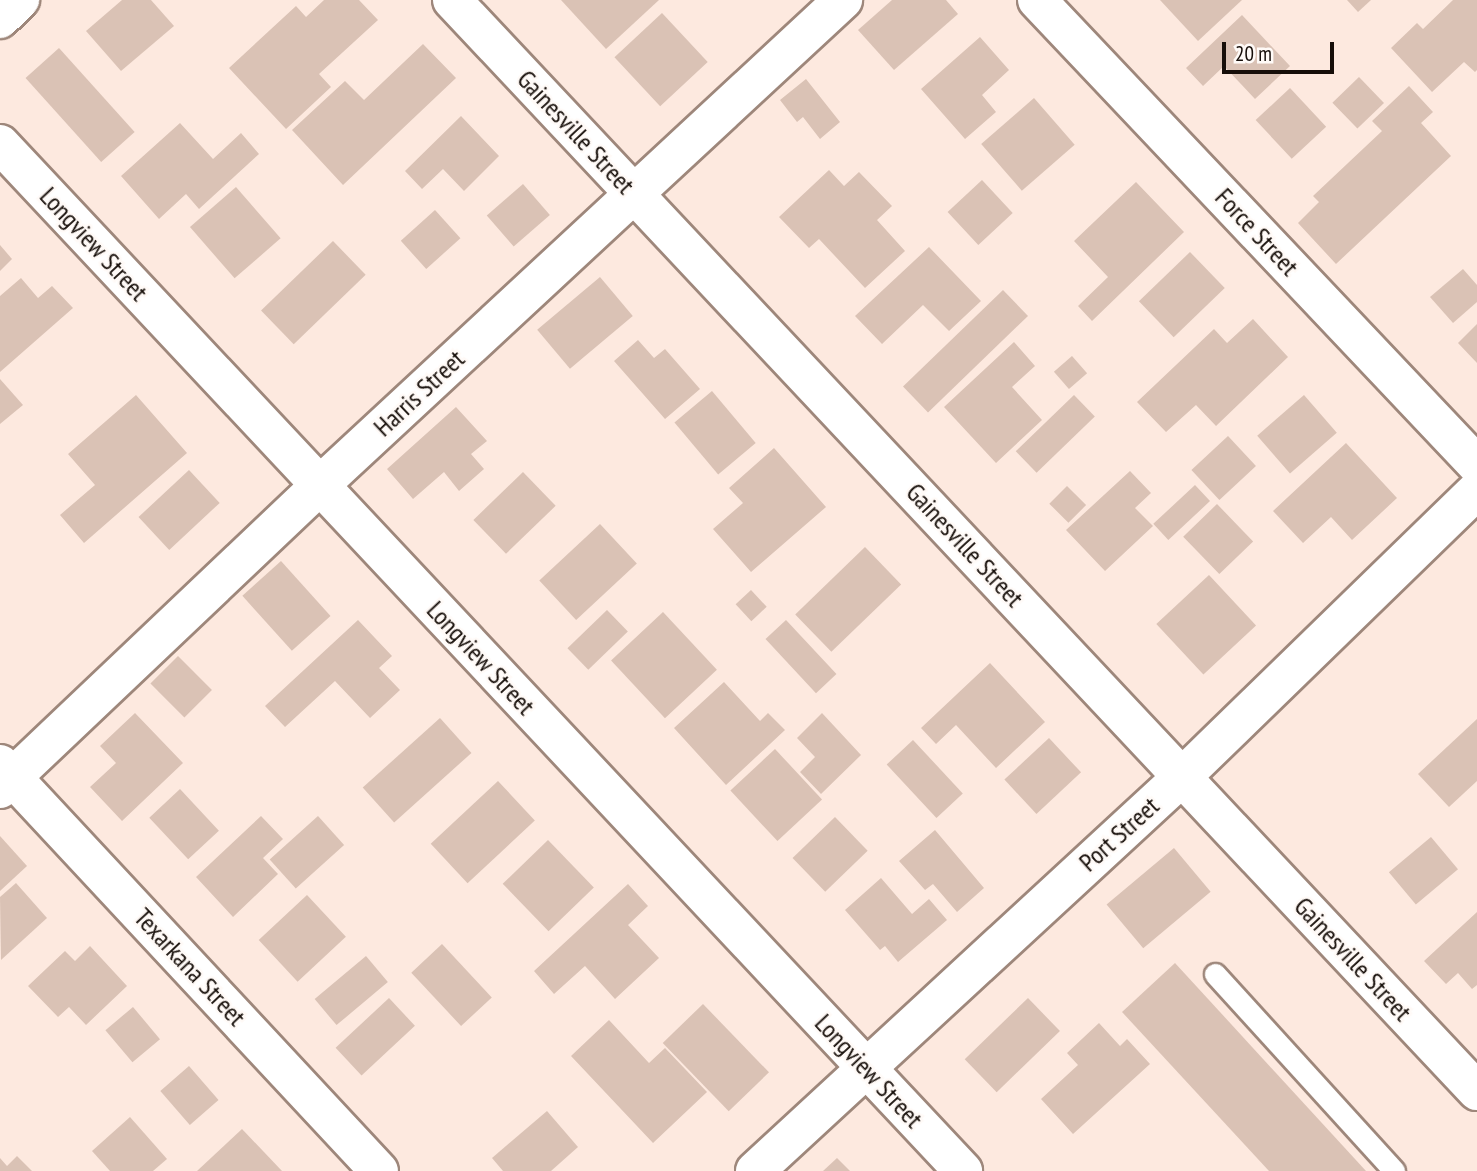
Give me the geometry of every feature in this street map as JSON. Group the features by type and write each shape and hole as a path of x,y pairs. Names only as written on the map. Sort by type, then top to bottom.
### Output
{"street":[{"path":"0,19 20,0"},
{"name":"Gainesville Street","path":"452,0 1477,1091"},
{"name":"Harris Street","path":"4,777 843,0"},
{"name":"Force Street","path":"1037,0 1477,465"},
{"name":"Longview Street","path":"0,144 963,1171"},
{"name":"Port Street","path":"755,1171 865,1066 1182,776 1477,490"},
{"name":"Texarkana Street","path":"4,777 379,1171"}],"lane":[{"path":"1215,974 1394,1171"}],"building":[{"path":"122,0 151,0 174,26 121,71 86,31"},
{"path":"324,0 359,0 378,20 319,74 331,87 286,129 229,68 296,6 306,17"},
{"path":"561,0 659,0 606,49"},
{"path":"892,0 946,0 958,14 894,70 858,30"},
{"path":"1160,0 1242,0 1198,41"},
{"path":"1347,0 1371,0 1358,12"},
{"path":"1453,0 1477,0 1477,70 1475,72 1464,62 1432,92 1391,48 1417,23 1423,29"},
{"path":"662,13 708,62 660,106 614,57"},
{"path":"1242,15 1290,66 1255,99 1224,66 1203,86 1186,68"},
{"path":"980,37 1009,70 982,95 996,112 965,139 921,89"},
{"path":"423,44 456,78 343,185 292,130 345,81 364,100"},
{"path":"59,48 135,132 101,162 26,78"},
{"path":"1359,77 1384,103 1357,129 1332,103"},
{"path":"806,79 840,122 820,139 803,117 797,122 780,100"},
{"path":"1409,86 1433,112 1421,123 1451,156 1336,264 1298,223 1319,202 1313,196 1382,131 1372,121"},
{"path":"1290,88 1326,127 1292,159 1256,120"},
{"path":"1034,98 1075,145 1022,191 981,144"},
{"path":"461,116 499,156 464,191 443,169 422,189 405,171"},
{"path":"180,123 213,159 241,133 259,154 199,209 186,194 159,219 121,176"},
{"path":"829,170 844,186 859,172 892,206 877,220 905,251 865,288 819,239 809,248 779,217"},
{"path":"982,180 1013,213 978,245 948,212"},
{"path":"1136,182 1184,232 1092,321 1078,306 1108,277 1074,241"},
{"path":"523,184 550,215 514,246 487,215"},
{"path":"236,187 281,238 235,278 190,227"},
{"path":"435,210 460,238 426,269 401,241"},
{"path":"333,241 366,275 294,344 261,310"},
{"path":"0,245 12,259 0,271"},
{"path":"929,247 981,301 949,331 923,305 882,344 855,316"},
{"path":"1190,252 1225,288 1174,337 1139,301"},
{"path":"1463,269 1477,285 1477,302 1453,323 1430,297"},
{"path":"600,277 633,316 570,369 537,330"},
{"path":"21,278 38,298 52,286 73,308 0,372 0,296"},
{"path":"1003,290 1028,316 928,412 903,387"},
{"path":"1253,319 1288,357 1216,426 1196,405 1166,432 1137,402 1214,329 1227,343"},
{"path":"1477,324 1477,363 1458,343"},
{"path":"638,340 654,358 665,349 700,389 665,419 614,361"},
{"path":"1014,342 1035,366 1012,387 1042,420 996,463 944,407"},
{"path":"1072,356 1087,373 1069,389 1054,372"},
{"path":"0,379 23,405 0,424"},
{"path":"712,391 756,443 718,475 674,422"},
{"path":"136,395 187,453 84,543 60,515 95,485 68,454"},
{"path":"1074,395 1095,417 1037,473 1016,451"},
{"path":"1304,395 1337,433 1290,473 1257,436"},
{"path":"456,407 487,441 471,454 484,469 459,491 444,472 413,499 387,469"},
{"path":"1228,436 1256,466 1219,500 1191,470"},
{"path":"1346,443 1397,498 1352,540 1331,517 1303,543 1273,511"},
{"path":"774,448 826,507 751,572 713,529 743,503 729,488"},
{"path":"189,470 220,503 169,550 139,517"},
{"path":"1130,471 1151,493 1135,508 1153,526 1105,571 1066,530"},
{"path":"523,472 556,506 506,554 473,520"},
{"path":"1195,485 1210,501 1168,540 1153,524"},
{"path":"1067,486 1086,505 1068,523 1049,504"},
{"path":"1217,504 1253,541 1219,574 1183,537"},
{"path":"600,524 637,563 576,620 539,581"},
{"path":"865,547 901,584 831,652 795,614"},
{"path":"281,561 331,616 292,651 242,596"},
{"path":"1209,575 1256,625 1203,675 1156,624"},
{"path":"751,590 767,607 751,621 736,604"},
{"path":"607,610 628,632 588,670 567,648"},
{"path":"663,612 717,670 665,718 611,660"},
{"path":"358,620 392,656 379,668 400,690 370,718 335,681 285,727 265,706"},
{"path":"786,620 836,674 816,693 766,639"},
{"path":"178,656 212,690 184,718 150,684"},
{"path":"990,663 1045,722 996,768 956,725 936,744 921,728"},
{"path":"724,682 760,721 768,713 785,730 726,785 674,728"},
{"path":"135,713 183,763 122,821 90,787 116,763 100,746"},
{"path":"822,713 861,755 821,794 800,772 815,757 797,738"},
{"path":"440,718 471,753 394,823 363,788"},
{"path":"1477,719 1477,781 1449,807 1418,774"},
{"path":"1049,738 1081,772 1036,814 1004,780"},
{"path":"913,740 963,793 936,818 887,765"},
{"path":"775,749 822,799 777,841 730,791"},
{"path":"498,781 535,820 468,883 431,844"},
{"path":"180,789 219,831 188,859 149,818"},
{"path":"261,816 283,839 263,858 278,874 233,917 196,877"},
{"path":"318,816 344,845 296,888 270,859"},
{"path":"835,817 868,851 825,892 793,858"},
{"path":"935,830 984,888 957,912 933,884 925,890 899,861"},
{"path":"0,836 27,866 0,891"},
{"path":"1431,837 1458,869 1416,905 1389,872"},
{"path":"548,840 594,887 549,931 503,884"},
{"path":"1174,848 1211,892 1143,948 1107,905"},
{"path":"881,878 912,914 929,899 947,920 898,962 885,946 880,950 845,910"},
{"path":"16,883 47,918 1,960 0,897"},
{"path":"628,884 648,906 628,925 659,958 615,999 585,966 554,994 534,971"},
{"path":"307,895 346,937 298,982 259,940"},
{"path":"1477,912 1477,985 1472,989 1458,973 1446,984 1424,961"},
{"path":"442,944 492,997 461,1026 411,973"},
{"path":"90,946 127,986 86,1025 69,1007 58,1017 28,986 65,951 75,961"},
{"path":"366,956 388,982 337,1025 315,999"},
{"path":"1175,963 1366,1171 1269,1171 1122,1012"},
{"path":"389,998 415,1026 362,1076 336,1048"},
{"path":"1028,998 1060,1031 997,1092 965,1059"},
{"path":"703,1004 769,1072 729,1111 663,1043"},
{"path":"133,1007 160,1039 132,1062 105,1030"},
{"path":"609,1020 649,1063 665,1048 707,1092 653,1143 571,1056"},
{"path":"1099,1023 1120,1046 1127,1039 1150,1064 1073,1134 1041,1099 1078,1065 1067,1053"},
{"path":"189,1066 219,1100 190,1125 160,1091"},
{"path":"547,1111 578,1147 551,1171 503,1171 492,1158"},
{"path":"130,1117 167,1159 153,1171 110,1171 92,1151"},
{"path":"242,1129 282,1171 197,1171"},
{"path":"17,1156 32,1171 0,1171 0,1158 7,1166"},
{"path":"837,1158 850,1171 823,1171"}]}
